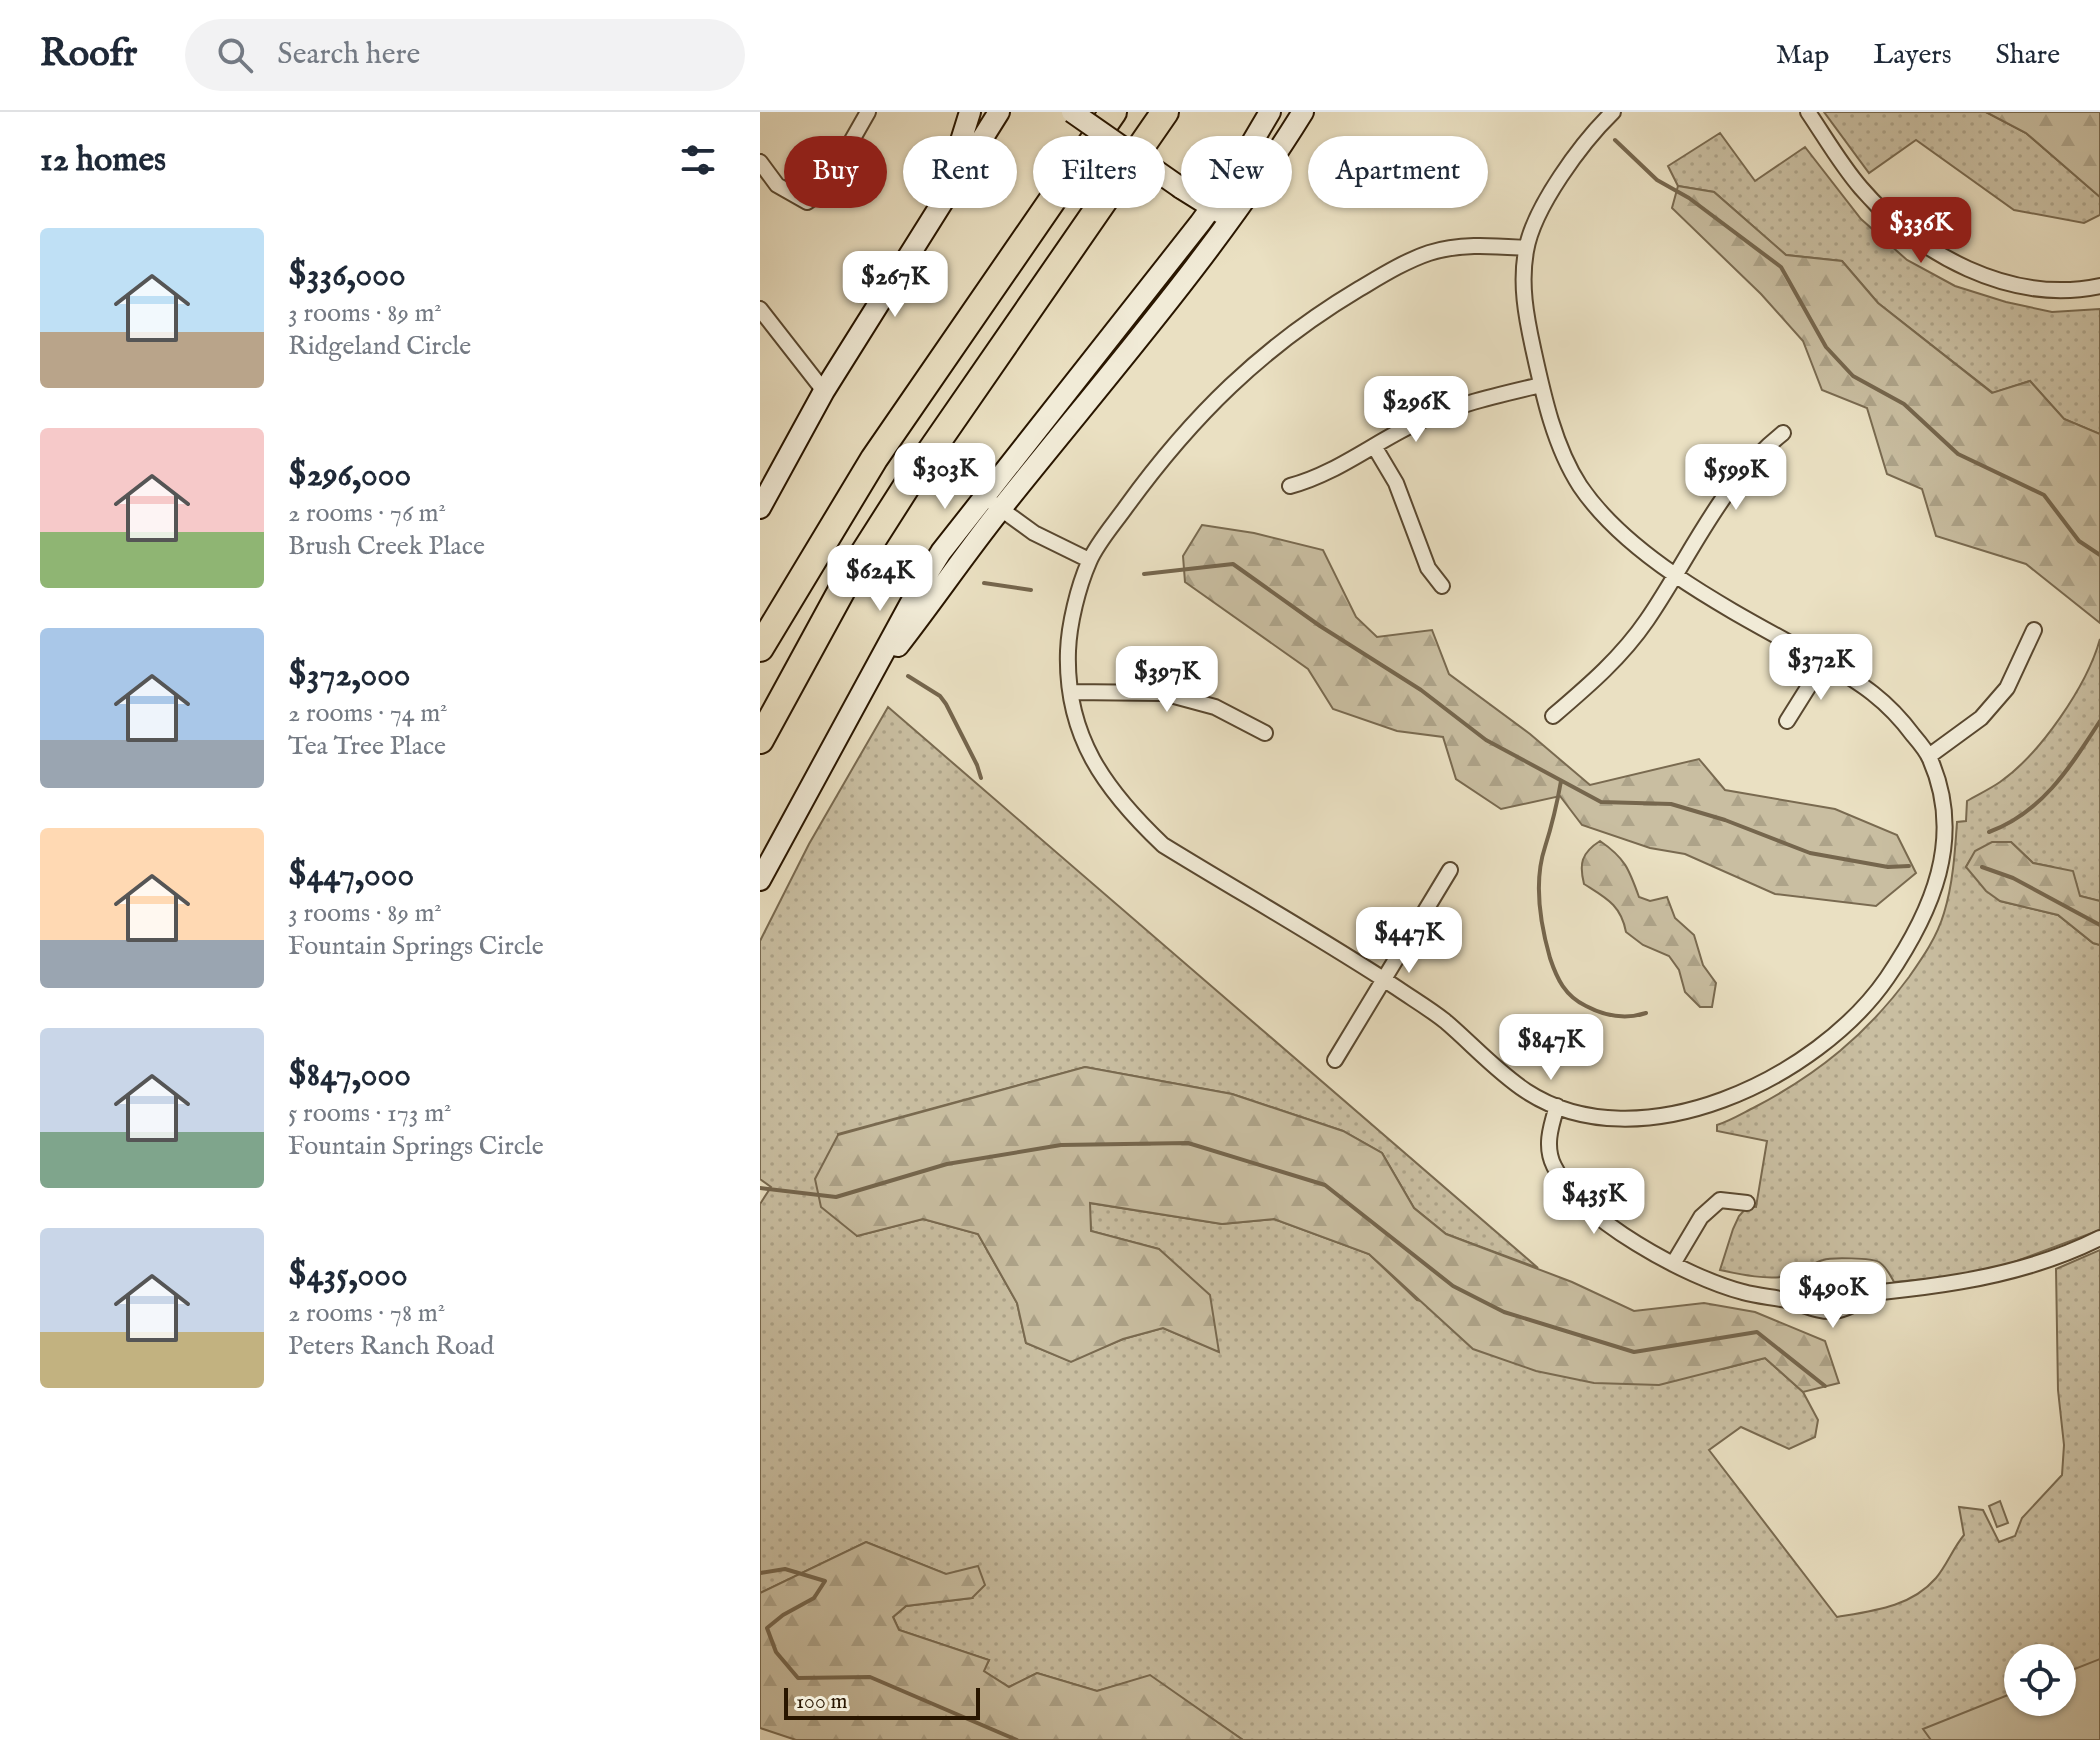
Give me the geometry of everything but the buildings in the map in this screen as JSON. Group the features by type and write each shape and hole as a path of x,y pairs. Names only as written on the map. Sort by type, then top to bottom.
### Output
{"highway":[{"path":"760,648 874,459 1113,112"},
{"path":"760,740 850,575 908,484 1165,112"}],"main road":[{"path":"962,136 970,112"},
{"path":"984,136 999,112"},
{"path":"1072,112 1181,188"},
{"path":"1256,136 1270,112"},
{"path":"860,697 1000,510 1082,411 1231,220 1303,112"},
{"path":"760,508 824,391 938,208"},
{"path":"760,880 921,584 984,496 1212,208 1231,220"}],"street":[{"path":"760,162 777,185 807,202 823,191 868,112"},
{"path":"1526,248 1473,245 1430,253 1379,278 1334,304 1264,354 1213,402 1157,465 1089,560 1070,628 1068,654 1071,692 1079,730 1100,776 1126,810 1163,845 1441,1017 1527,1092 1557,1106 1593,1116 1626,1119 1664,1116 1706,1107 1758,1084 1809,1053 1845,1025 1883,984 1910,943 1930,903 1942,866 1944,826 1940,791 1929,756 1895,711 1859,680 1673,575 1605,517 1579,484 1562,449 1541,385 1523,305 1526,248 1539,214 1568,164 1613,112"},
{"path":"1808,112 1860,186 1893,221 1928,247 1966,268 2006,284 2051,290 2100,286"},
{"path":"760,309 824,391"},
{"path":"1290,486 1315,479 1449,408 1541,385"},
{"path":"1553,716 1620,657 1648,618 1712,512 1757,454 1783,433"},
{"path":"1374,446 1396,483 1428,568 1442,586"},
{"path":"984,496 1034,533 1089,560"},
{"path":"1929,756 1981,718 2007,688 2034,630"},
{"path":"1787,721 1824,662"},
{"path":"1071,692 1163,693 1215,707 1265,733"},
{"path":"1335,1060 1450,870"},
{"path":"1557,1106 1548,1137 1552,1163 1564,1184 1595,1213 1634,1242 1673,1264 1742,1292 1835,1311 1872,1293 1938,1286 2011,1270 2100,1238"},
{"path":"1673,1264 1704,1213 1720,1200 1747,1203"}],"green space":[{"path":"1824,112 1986,112 2026,133 2100,197 2100,215 2084,223 2014,210 1916,140 1869,173"},
{"path":"1986,112 2100,112 2100,197 2026,133"},
{"path":"1720,133 1755,181 1805,147 1861,219 1907,260 1955,286 2052,312 2100,309 2100,434 2064,419 2030,381 1993,393 1878,303 1842,261 1786,255 1714,192 1678,186 1668,166"},
{"path":"1678,186 1714,192 1786,255 1842,261 1878,303 1992,393 2030,381 2064,419 2100,434 2100,623 2026,564 1936,536 1922,489 1887,474 1867,408 1822,390 1803,341 1761,294 1672,208"},
{"path":"1202,525 1254,533 1323,550 1356,617 1377,637 1432,630 1449,674 1530,734 1590,785 1699,759 1725,790 1835,809 1897,835 1916,873 1876,906 1775,894 1685,854 1650,848 1582,825 1560,796 1501,809 1456,779 1443,737 1397,731 1333,709 1308,669 1185,582 1183,556"},
{"path":"2100,639 2100,901 2080,896 2053,867 2033,863 2011,842 1984,847 1966,867 2000,901 2058,915 2093,943 2100,945 2100,1230 2009,1264 1957,1276 1894,1282 1879,1262 1851,1258 1823,1260 1800,1273 1781,1277 1720,1270 1739,1216 1748,1206 1756,1207 1767,1141 1717,1131 1717,1125 1800,1081 1840,1051 1893,998 1934,939 1941,922 1952,879 1957,822 1966,821 1967,801 2015,770 2046,737 2085,677"},
{"path":"888,707 1538,1268 1446,1234 1414,1208 1382,1153 1343,1131 1232,1094 1085,1067 838,1134 857,1236 923,1219 978,1234 1017,1303 1026,1343 1070,1361 1123,1339 1163,1328 1218,1351 1159,1249 1091,1231 1089,1203 1222,1224 1274,1219 1369,1254 1417,1300 1723,1369 1765,1358 1803,1392 1818,1420 1815,1437 1789,1449 1741,1427 1709,1450 1837,1617 1891,1606 1926,1588 1940,1573 1964,1535 1959,1507 1983,1510 1999,1542 2015,1536 2022,1518 2062,1475 2064,1445 2058,1390 2056,1269 2100,1250 2100,1740 1243,1740 1150,1676 1097,1691 1037,1673 1009,1687 983,1671 989,1660 899,1630 893,1617 906,1606 972,1598 946,1574 866,1542 760,1593 760,1204 771,1187 760,1179 760,941 809,844"},
{"path":"1600,841 1625,865 1639,897 1650,901 1667,897 1675,918 1694,935 1703,965 1716,983 1712,1007 1700,1007 1685,992 1679,970 1669,956 1643,945 1626,932 1616,909 1606,898 1584,884 1583,860"},
{"path":"1992,842 2011,842 2033,863 2073,871 2080,896 2100,901 2100,945 2093,943 2058,915 2000,901 1986,891 1966,867 1975,851"},
{"path":"1085,1067 1232,1094 1343,1131 1382,1153 1414,1208 1446,1234 1572,1282 1634,1311 1704,1303 1755,1312 1825,1341 1839,1383 1803,1392 1765,1358 1659,1385 1594,1383 1536,1371 1473,1349 1369,1254 1274,1219 1222,1224 1090,1203 1091,1231 1159,1249 1210,1295 1219,1352 1163,1328 1123,1339 1071,1362 1026,1343 1017,1303 978,1234 923,1219 857,1236 821,1207 815,1179 838,1135"},
{"path":"2000,1501 2008,1523 1997,1527 1989,1506"},
{"path":"866,1542 946,1574 978,1566 985,1585 972,1598 906,1606 893,1617 899,1630 989,1660 984,1671 1009,1687 1037,1673 1097,1691 1150,1675 1243,1740 796,1740 760,1728 760,1593"},
{"path":"2100,1659 2100,1740 1931,1740 1923,1729 2004,1697 2004,1716 2076,1716 2076,1668"}],"waterway":[{"path":"1615,140 1657,180 1689,198 1781,267 1826,347 1853,376 1904,404 1958,454 2044,495 2079,541 2100,555"},
{"path":"1144,574 1233,564 1320,626 1421,690 1486,740 1601,802 1671,804 1725,820 1810,853 1888,867 1909,866"},
{"path":"984,583 1031,590"},
{"path":"908,676 940,696 946,704 981,778"},
{"path":"1989,832 2008,824 2040,800 2066,771 2100,721"},
{"path":"1561,781 1539,875 1543,931 1553,966 1567,992 1586,1006 1615,1016 1646,1013"},
{"path":"1982,867 2013,878 2100,925"},
{"path":"760,1188 836,1197 947,1164 1061,1145 1188,1143 1325,1185 1453,1286 1504,1312 1634,1352 1757,1332 1825,1386"},
{"path":"760,1573 785,1569 825,1581 814,1598 767,1628 776,1652 798,1678 870,1677 1017,1740"}]}
